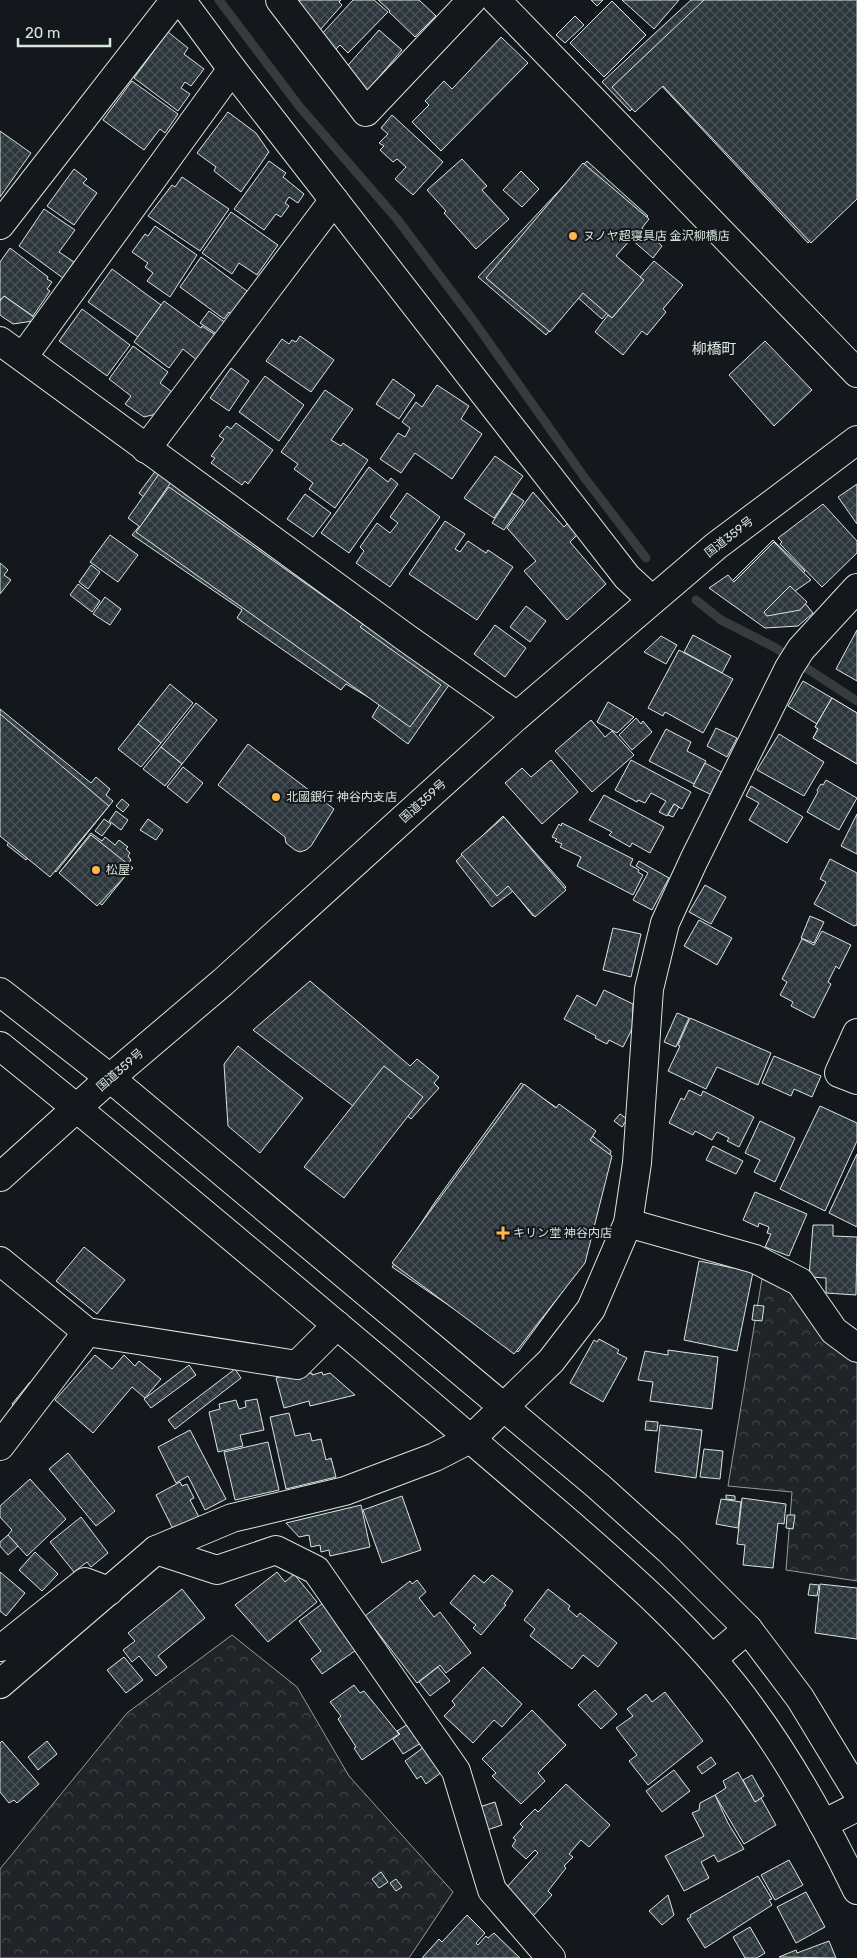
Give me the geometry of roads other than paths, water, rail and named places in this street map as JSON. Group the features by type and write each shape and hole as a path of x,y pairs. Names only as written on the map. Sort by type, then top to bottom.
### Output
{"main road":[{"path":"0,225 175,0"},
{"path":"181,0 232,69 627,577 652,600"},
{"path":"280,0 366,112 472,0"},
{"path":"496,0 857,373"},
{"path":"23,358 232,69"},
{"path":"146,449 334,200"},
{"path":"0,341 146,449 516,716"},
{"name":"国道359号","path":"0,1177 78,1109 110,1078 223,982 516,716 716,546 857,440"},
{"path":"0,1684 156,1550 232,1518 345,1491 435,1457 472,1438 551,1361 591,1309 628,1223 638,1163 649,988 665,923 694,860 795,658 857,588"},
{"path":"0,992 110,1078 598,1486 669,1550 748,1630 800,1698 857,1792"},
{"path":"857,1033 839,1073 857,1080"},
{"path":"0,1046 472,1438 615,1563 670,1614 712,1659 752,1709 787,1761 823,1824 857,1890"},
{"path":"628,1223 755,1259 800,1282 834,1331 857,1348"},
{"path":"0,1261 87,1332 297,1366 337,1325"},
{"path":"0,1446 87,1332"},
{"path":"156,1550 216,1570 276,1550 316,1570 456,1771 492,1890 551,1958"},
{"path":"0,1648 85,1582 110,1591"},
{"path":"712,1659 748,1630"},
{"path":"823,1824 857,1807"}],"waterway":[{"path":"219,0 299,106 397,219 473,320 584,477 646,558"},
{"path":"696,600 721,620 774,647 857,701"}],"place":[{"name":"ヌノヤ超寝具店 金沢柳橋店","path":"573,236"},
{"name":"北國銀行 神谷内支店","path":"276,797"},
{"name":"松屋","path":"96,870"},
{"name":"キリン堂 神谷内店","path":"503,1233"}],"district":[{"name":"柳橋町","path":"714,349"}]}
